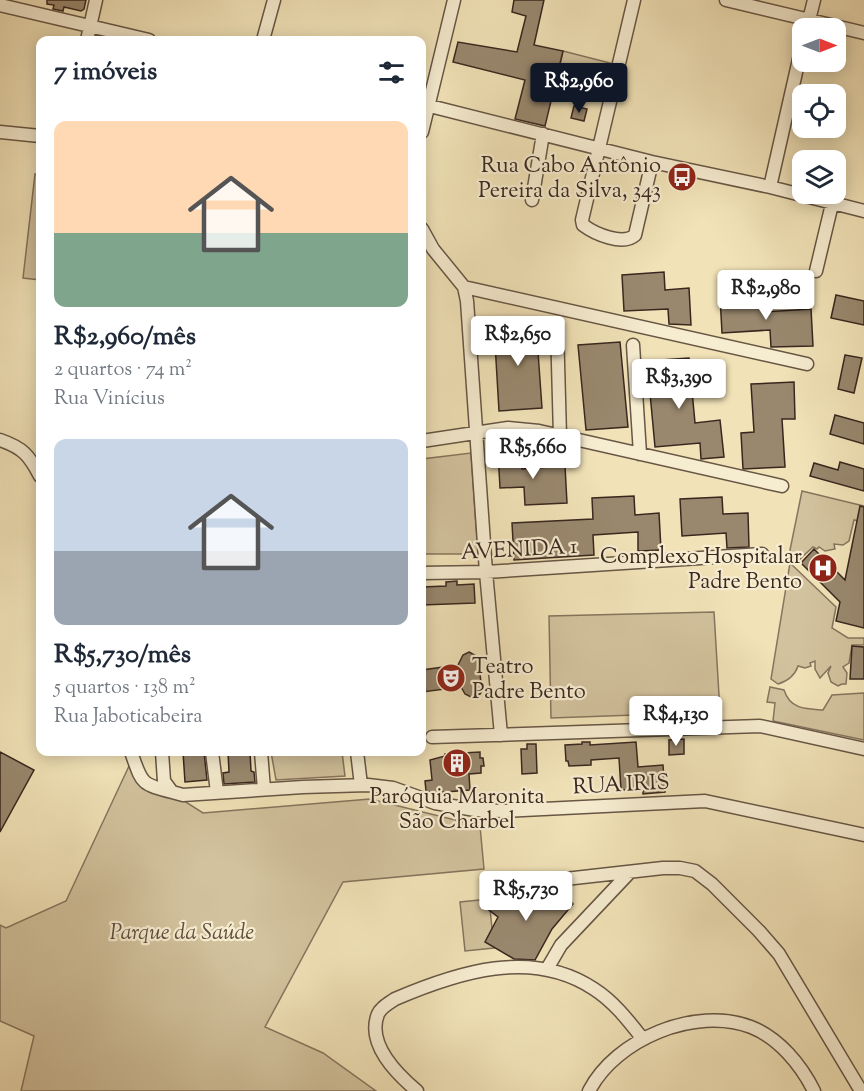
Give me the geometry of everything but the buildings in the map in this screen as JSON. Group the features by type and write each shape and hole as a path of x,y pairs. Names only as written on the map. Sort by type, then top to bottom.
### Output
{"street":[{"path":"88,36 96,0"},
{"path":"264,36 273,0"},
{"path":"426,101 454,0"},
{"path":"634,0 582,220 584,225 588,229 624,241 635,235 652,162"},
{"path":"726,0 792,19"},
{"path":"809,18 813,0"},
{"path":"0,5 131,36"},
{"path":"846,30 864,33"},
{"path":"770,187 796,72"},
{"path":"426,105 652,162 792,193"},
{"path":"0,132 36,136"},
{"path":"532,200 543,134"},
{"path":"816,270 832,204 864,211"},
{"path":"426,236 433,249 464,287 467,301 486,572 501,735"},
{"path":"464,287 807,364"},
{"path":"558,327 560,436"},
{"path":"633,345 639,454"},
{"path":"426,440 508,428 560,436 782,486"},
{"path":"0,440 16,445 28,455 36,469"},
{"name":"AVENIDA 1","path":"426,573 486,572 762,554"},
{"path":"432,737 760,726 864,749"},
{"name":"RUA IRIS","path":"132,756 141,780 149,787 183,795 361,785 393,789 435,803 476,810 503,811 705,801 864,835"},
{"path":"162,756 164,781 172,792"},
{"path":"212,756 217,792"},
{"path":"261,756 264,789"},
{"path":"357,756 361,785"},
{"path":"512,885 663,868 695,871 712,884 779,954 861,1091"},
{"path":"547,969 561,945 630,872"},
{"path":"417,1091 402,1078 384,1056 378,1041 376,1024 378,1013 384,1006 415,990 473,972 499,968 547,969 560,972 594,989 628,1021 642,1038"},
{"path":"589,1091 604,1068 642,1038 682,1026 717,1020 752,1028 767,1035 805,1072 814,1091"}],"green space":[{"path":"563,51 610,63 601,99 555,88"},
{"path":"35,174 36,280 23,278"},
{"path":"471,453 478,554 426,554 426,459"},
{"path":"802,491 864,506 864,522 854,520 849,541 843,545 834,544 835,549 825,551 819,547 817,549 813,547 799,560 790,550"},
{"path":"790,563 836,607 832,628 848,638 864,638 864,645 852,645 849,663 843,667 847,673 846,684 838,686 831,682 828,673 831,666 820,678 815,669 815,661 810,663 811,666 805,668 798,666 793,675 782,683 778,684 771,679"},
{"path":"714,612 720,712 551,718 549,616"},
{"path":"770,687 784,690 790,701 799,707 816,710 823,710 832,695 864,693 864,740 773,721 775,703 767,702"},
{"path":"272,756 342,756 345,776 276,780"},
{"name":"Parque da Saúde","path":"129,766 203,813 370,799 480,826 484,869 343,882 265,1027 323,1053 376,1091 21,1091 34,1036 0,1021 0,925 6,928 66,901"},
{"path":"489,899 494,948 465,951 460,902"}],"place":[{"name":"Rua Cabo Antônio Pereira da Silva, 343","path":"682,177"},
{"name":"Complexo Hospitalar Padre Bento","path":"823,568"},
{"name":"Teatro Padre Bento","path":"451,678"},
{"name":"Paróquia Maronita São Charbel","path":"457,763"}]}
